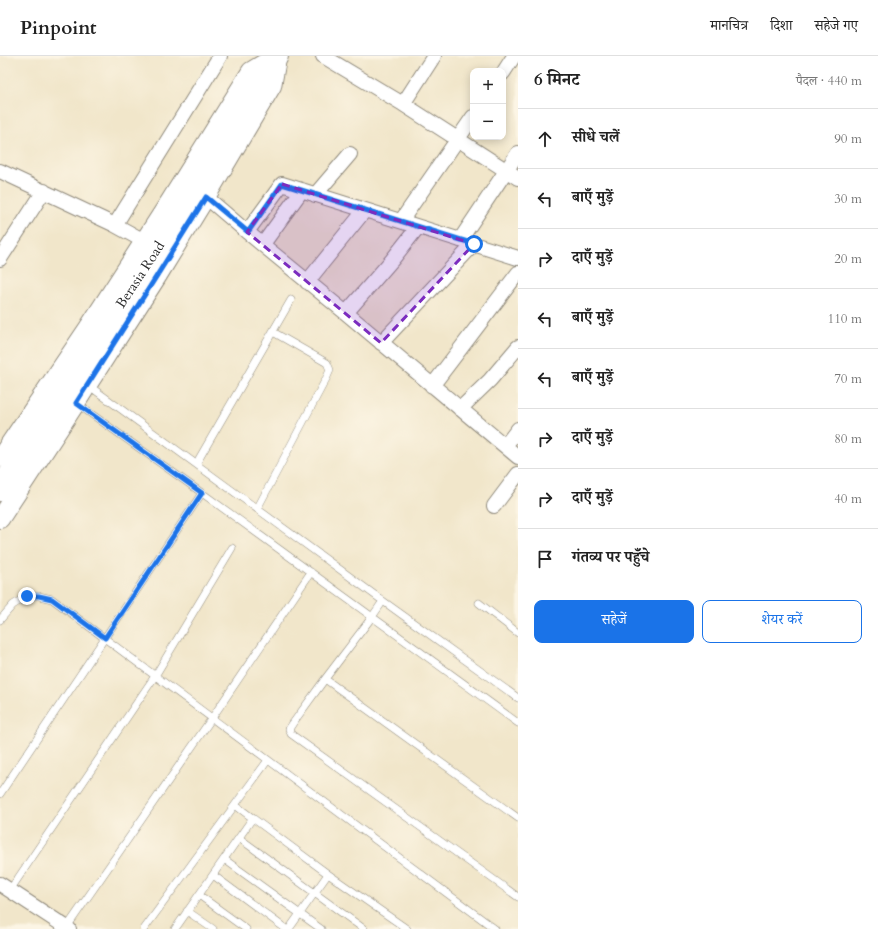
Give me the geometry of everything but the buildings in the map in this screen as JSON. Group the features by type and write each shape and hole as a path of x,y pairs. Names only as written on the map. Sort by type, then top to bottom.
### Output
{"main road":[{"name":"Berasia Road","path":"0,490 62,392 158,247 277,56"}],"street":[{"path":"116,225 220,56"},
{"path":"0,519 76,403 206,197 272,86 277,56"},
{"path":"0,458 88,328 251,71 277,56"},
{"path":"323,56 403,104 512,174"},
{"path":"403,104 434,56"},
{"path":"506,68 512,59"},
{"path":"401,221 470,122"},
{"path":"460,240 512,174 518,153"},
{"path":"315,195 350,154"},
{"path":"0,171 116,225 144,241"},
{"path":"248,232 282,184 460,240 515,253"},
{"path":"263,244 302,190"},
{"path":"0,259 44,191"},
{"path":"206,197 518,457"},
{"path":"307,282 365,210"},
{"path":"346,313 392,260 418,227"},
{"path":"381,343 474,244"},
{"path":"432,386 518,273"},
{"path":"460,409 490,380 518,347"},
{"path":"505,446 518,429"},
{"path":"494,506 518,474"},
{"path":"5,887 68,928"}],"lane":[{"path":"196,464 291,300"},
{"path":"257,509 330,370 327,363 273,332"},
{"path":"88,384 257,509 518,698"},
{"path":"76,403 518,723"},
{"path":"0,794 202,493"},
{"path":"5,887 155,676 232,548"},
{"path":"68,928 311,572"},
{"path":"0,620 12,606 27,596 39,596 52,599 495,929"},
{"path":"383,601 293,723 289,729 291,734 518,897"},
{"path":"479,603 518,633"},
{"path":"325,679 518,818"},
{"path":"144,929 268,760"},
{"path":"235,805 328,874 407,929"},
{"path":"178,928 187,911 252,819"},
{"path":"239,838 364,929"},
{"path":"224,859 321,929"},
{"path":"213,875 288,929 328,874"},
{"path":"199,895 246,929"},
{"path":"187,911 213,929"}],"highlighted area":[{"path":"282,184 474,244 381,343 247,232"}],"route":[{"path":"27,596 39,596 52,599 105,638 202,493 76,403 206,197 248,232 282,184 474,244"}]}
